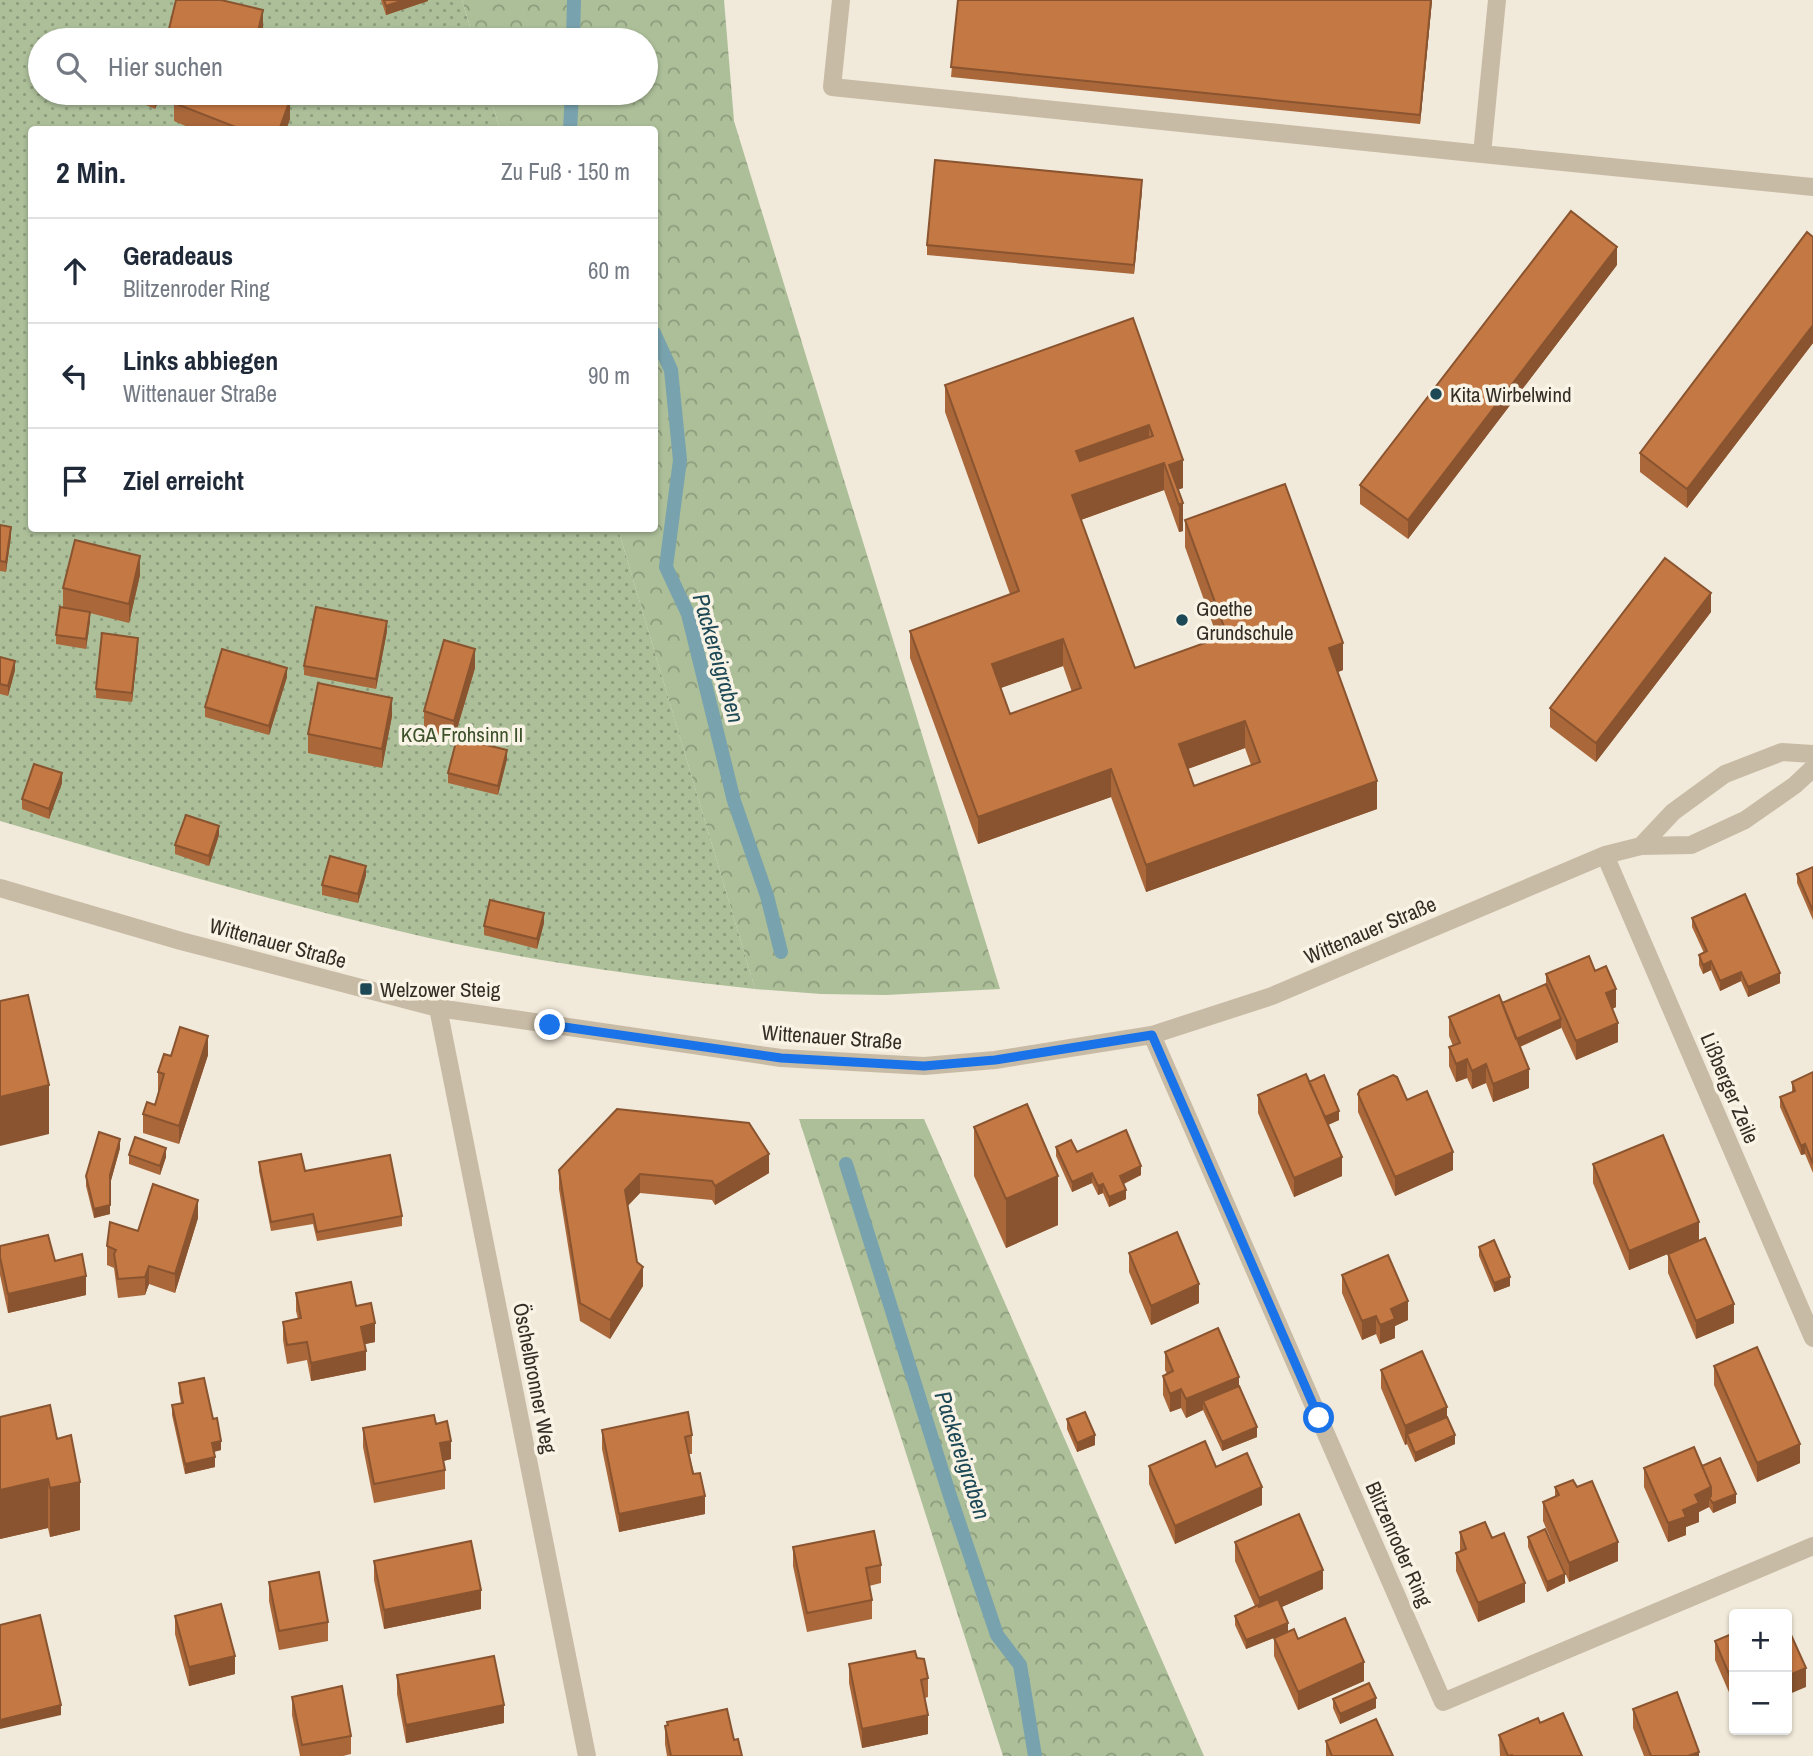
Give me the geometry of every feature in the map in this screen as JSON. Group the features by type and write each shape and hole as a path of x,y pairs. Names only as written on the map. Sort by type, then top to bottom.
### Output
{"street":[{"path":"841,0 832,87 1813,187"},
{"path":"1482,154 1497,0"},
{"path":"1641,846 1672,812 1725,774 1782,752 1813,754"},
{"name":"Wittenauer Straße","path":"0,888 181,941 438,1008 781,1058 924,1066 995,1060 1152,1035 1272,996 1605,855 1641,846 1691,845 1745,820 1796,785 1813,768"},
{"name":"Lißberger Zeile","path":"1605,855 1813,1338"},
{"name":"Öschelbronner Weg","path":"438,1008 587,1756"},
{"name":"Blitzenroder Ring","path":"1152,1035 1443,1702 1813,1546"}],"green space":[{"name":"KGA Frohsinn II","path":"0,0 462,0 470,28 28,28 28,105 493,105 499,126 28,126 28,532 619,532 755,989 576,966 443,941 249,893 0,821"},
{"path":"462,0 724,0 734,121 1000,989 886,995 755,989 619,532 658,532 658,126 499,126 493,105 658,105 658,28 470,28"},
{"path":"799,1119 924,1119 1204,1756 1003,1756"}],"building":[{"path":"176,0 221,0 263,10 259,28 169,28"},
{"path":"384,0 404,0 386,6"},
{"path":"958,0 1431,0 1420,115 951,67"},
{"path":"179,105 288,105 280,126 233,126"},
{"path":"935,160 1142,180 1134,265 927,245"},
{"path":"1571,211 1617,247 1408,520 1360,485"},
{"path":"1807,232 1813,237 1813,325 1687,489 1640,453"},
{"path":"1133,318 1183,460 1169,465 1183,503 1179,505 1164,463 1072,495 1135,668 1227,635 1185,520 1285,484 1343,643 1329,648 1377,781 1146,865 1111,769 978,817 910,631 1019,591 945,385","holes":["1149,425 1153,436 1080,461 1076,451","1063,639 1081,688 1010,714 992,664","1245,721 1260,762 1194,786 1179,744"]},
{"path":"0,525 11,527 6,562 0,561"},
{"path":"75,540 140,556 129,604 63,588"},
{"path":"1665,558 1711,593 1596,743 1550,708"},
{"path":"60,607 90,612 86,639 56,635"},
{"path":"316,607 387,621 376,679 304,666"},
{"path":"102,633 138,638 132,693 96,689"},
{"path":"444,640 475,649 454,721 424,711"},
{"path":"222,649 287,668 269,726 205,707"},
{"path":"0,657 15,661 8,686 0,684"},
{"path":"318,683 392,698 382,749 308,734"},
{"path":"457,738 507,750 498,786 448,773"},
{"path":"34,764 62,773 49,809 22,799"},
{"path":"186,815 219,826 209,856 175,845"},
{"path":"330,856 366,866 358,894 322,885"},
{"path":"1813,867 1813,911 1797,874"},
{"path":"1745,894 1780,973 1748,987 1741,972 1720,981 1711,961 1703,965 1699,955 1707,951 1692,918"},
{"path":"490,900 544,913 537,939 484,926"},
{"path":"1589,956 1595,971 1606,966 1616,989 1606,993 1618,1023 1576,1041 1546,974"},
{"path":"1546,984 1561,1019 1516,1039 1502,1003"},
{"path":"28,995 49,1085 0,1097 0,1001"},
{"path":"1499,995 1529,1069 1493,1084 1486,1064 1472,1071 1467,1059 1456,1064 1449,1047 1460,1043 1449,1017"},
{"path":"180,1027 208,1036 179,1126 143,1114 147,1102 155,1105 164,1074 158,1072 164,1054 171,1056"},
{"path":"1813,1072 1813,1164 1805,1144 1801,1146 1780,1097 1795,1091 1792,1082"},
{"path":"1306,1074 1342,1157 1294,1178 1258,1095"},
{"path":"1324,1075 1339,1111 1325,1117 1309,1082"},
{"path":"1393,1075 1397,1077 1407,1100 1427,1091 1453,1152 1395,1177 1358,1094 1360,1090"},
{"path":"1027,1104 1058,1176 1006,1199 974,1127"},
{"path":"617,1109 749,1123 769,1154 715,1186 712,1181 640,1174 625,1190 637,1262 643,1267 610,1320 580,1303 559,1170"},
{"path":"1126,1130 1141,1166 1120,1176 1126,1190 1109,1197 1103,1184 1098,1186 1092,1173 1072,1182 1056,1147 1071,1140 1077,1152"},
{"path":"99,1132 120,1139 110,1175 110,1205 94,1209 86,1176"},
{"path":"1663,1135 1699,1222 1629,1251 1593,1164"},
{"path":"135,1137 166,1148 160,1166 129,1155"},
{"path":"301,1154 305,1171 390,1155 402,1216 317,1232 313,1214 271,1222 259,1162"},
{"path":"153,1184 198,1200 175,1274 149,1266 145,1277 118,1279 114,1254 116,1250 107,1246 110,1222 138,1231"},
{"path":"1177,1232 1199,1284 1151,1306 1129,1253"},
{"path":"48,1235 55,1261 82,1254 86,1276 8,1294 0,1246"},
{"path":"1705,1238 1734,1304 1696,1321 1668,1254"},
{"path":"1494,1240 1510,1277 1494,1283 1479,1247"},
{"path":"1388,1255 1408,1301 1391,1309 1395,1319 1380,1325 1376,1316 1362,1321 1342,1275"},
{"path":"351,1282 356,1306 371,1303 375,1323 361,1327 366,1351 311,1363 307,1342 287,1345 283,1322 301,1318 296,1293"},
{"path":"1218,1328 1239,1377 1186,1399 1181,1389 1170,1394 1163,1376 1173,1371 1165,1352"},
{"path":"1757,1347 1800,1444 1757,1463 1714,1366"},
{"path":"1422,1351 1447,1407 1405,1426 1381,1370"},
{"path":"204,1378 213,1419 217,1418 221,1441 212,1443 215,1457 185,1464 172,1405 183,1403 179,1383"},
{"path":"1239,1386 1257,1427 1222,1442 1203,1401"},
{"path":"50,1405 57,1439 71,1435 80,1482 50,1488 48,1479 0,1490 0,1417"},
{"path":"688,1412 692,1435 685,1437 693,1474 700,1473 705,1496 619,1514 602,1430"},
{"path":"1085,1412 1095,1435 1077,1443 1067,1419"},
{"path":"434,1415 436,1424 447,1421 451,1441 440,1443 445,1470 374,1484 363,1428"},
{"path":"1447,1417 1455,1435 1415,1453 1407,1434"},
{"path":"1205,1441 1216,1467 1247,1453 1262,1487 1175,1526 1149,1466"},
{"path":"1694,1447 1711,1487 1695,1495 1699,1503 1683,1510 1686,1517 1668,1523 1644,1468"},
{"path":"1720,1458 1736,1494 1713,1503 1709,1498 1711,1487 1702,1466"},
{"path":"1573,1480 1577,1487 1592,1481 1618,1542 1569,1563 1543,1502 1559,1495 1555,1487"},
{"path":"1299,1514 1323,1570 1259,1598 1235,1542"},
{"path":"1485,1522 1492,1538 1504,1533 1525,1583 1478,1603 1456,1553 1466,1549 1460,1532"},
{"path":"1545,1529 1565,1574 1547,1582 1528,1537"},
{"path":"874,1531 881,1565 866,1568 872,1600 807,1613 793,1547"},
{"path":"471,1541 481,1590 384,1610 374,1561"},
{"path":"319,1572 328,1622 279,1631 269,1582"},
{"path":"1278,1599 1288,1623 1246,1640 1235,1616"},
{"path":"221,1604 235,1656 189,1667 175,1616"},
{"path":"40,1615 61,1705 0,1720 0,1625"},
{"path":"1345,1618 1364,1662 1298,1692 1274,1638 1294,1629 1298,1639"},
{"path":"1729,1635 1729,1674 1715,1641"},
{"path":"1792,1637 1806,1668 1792,1674"},
{"path":"915,1651 917,1658 924,1659 928,1678 921,1680 928,1715 862,1729 849,1664"},
{"path":"494,1656 504,1705 406,1725 397,1675"},
{"path":"1369,1683 1376,1698 1340,1714 1333,1699"},
{"path":"342,1686 351,1736 302,1745 292,1697"},
{"path":"1677,1692 1699,1752 1688,1756 1651,1756 1633,1709"},
{"path":"727,1709 734,1740 738,1739 742,1756 671,1756 665,1726 668,1725 667,1722"},
{"path":"1563,1713 1582,1756 1508,1756 1499,1735 1538,1718 1540,1723"},
{"path":"1376,1719 1393,1756 1332,1756 1326,1741"}],"waterway":[{"name":"Packereigraben","path":"573,28 574,0"},
{"name":"Packereigraben","path":"570,126 571,105"},
{"name":"Packereigraben","path":"658,342 671,370 680,460 666,567 688,614 734,801 767,896 781,952"},
{"name":"Packereigraben","path":"846,1164 950,1496 997,1635 1020,1665 1035,1756"}],"place":[{"name":"Kita Wirbelwind","path":"1436,394"},
{"name":"Goethe Grundschule","path":"1182,620"},
{"name":"Welzower Steig","path":"366,989"}],"route":[{"path":"550,1025 781,1058 924,1066 995,1060 1152,1035 1319,1418"}]}
